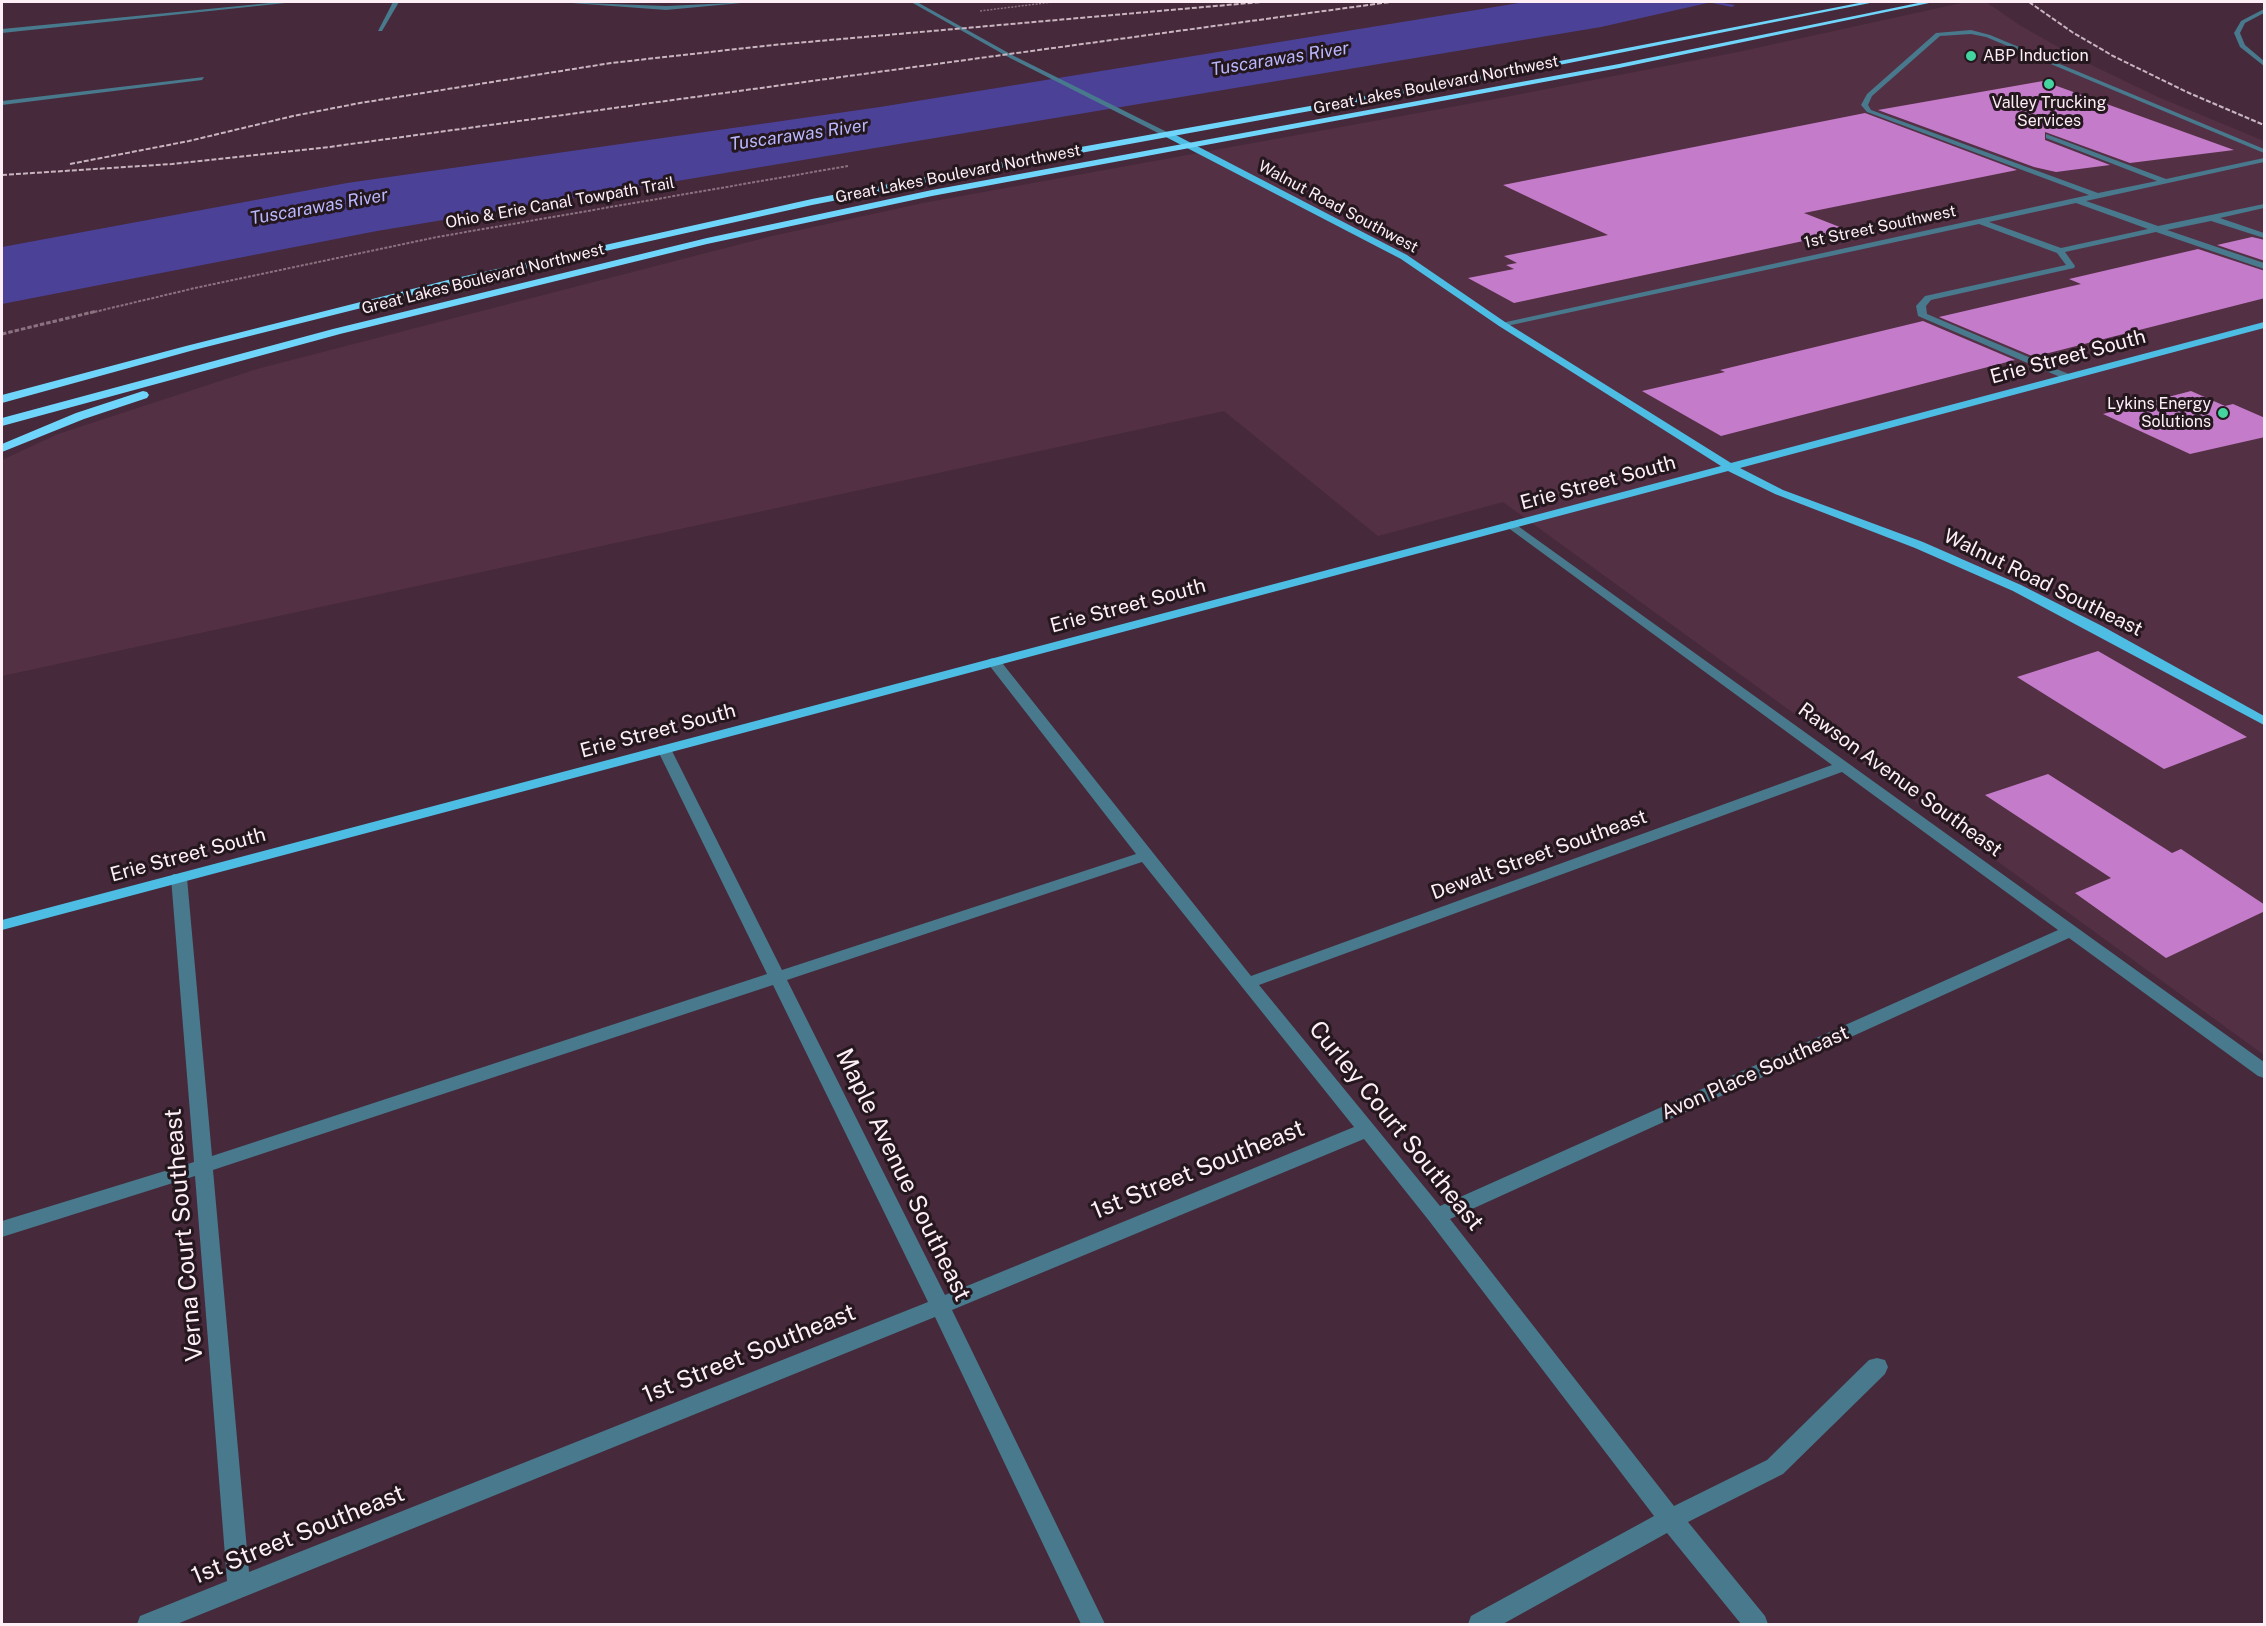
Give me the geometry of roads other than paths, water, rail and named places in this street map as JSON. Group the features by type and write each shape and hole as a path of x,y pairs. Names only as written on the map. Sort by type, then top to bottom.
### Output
{"highway":[{"name":"Great Lakes Boulevard Northwest","path":"2,399 304,319 572,254 835,197 1523,70 1872,2"},
{"name":"Great Lakes Boulevard Northwest","path":"2,422 421,310 585,269 823,216 1595,71 1931,2"},
{"path":"2,448 69,420 124,401 421,310"}],"main road":[{"name":"Walnut Road Southwest","path":"1167,134 1404,257 1502,324 1732,468"},
{"name":"Erie Street South","path":"2,925 2265,325"},
{"name":"Walnut Road Southeast","path":"1732,468 1788,495 1919,545 2017,588 2097,628 2265,721"}],"street":[{"path":"2,31 292,2"},
{"path":"380,30 396,2"},
{"path":"561,2 666,8 749,2"},
{"name":"Walnut Road Southwest","path":"914,2 1023,63 1167,134"},
{"path":"2265,11 2243,22 2237,33 2242,46 2265,64"},
{"path":"2098,196 1869,111 1864,105 1869,95 1938,34 1971,32 1988,36 2265,150"},
{"path":"2,103 202,78"},
{"path":"2049,136 2165,181"},
{"name":"1st Street Southwest","path":"1502,324 2265,160"},
{"path":"2076,200 2265,266"},
{"path":"1979,221 2060,250 2265,206"},
{"path":"2211,218 2265,236"},
{"path":"2060,250 2072,266 1928,298 1921,306 1923,316 2067,377"},
{"name":"Rawson Avenue Southeast","path":"1511,525 2265,1071"},
{"name":"Curley Court Southeast","path":"994,662 1146,856 1437,1216 1628,1466 1756,1624"},
{"name":"Maple Avenue Southeast","path":"664,749 940,1306 1093,1624"},
{"name":"Dewalt Street Southeast","path":"1248,983 1844,766"},
{"path":"2,1229 204,1166 1146,856"},
{"name":"Verna Court Southeast","path":"179,878 239,1588"},
{"name":"Avon Place Southeast","path":"1437,1216 2072,930"},
{"name":"1st Street Southeast","path":"149,1624 940,1306 1367,1130"},
{"path":"1480,1624 1671,1519 1775,1467 1877,1367"}],"water":[{"name":"Tuscarawas River","path":"1525,2 1712,2 1601,27 377,231 2,304 2,247 347,183 880,107"}],"waterway":[{"path":"1710,2 1732,5"}],"railway":[{"path":"70,164 189,141 293,116 360,103 611,63 773,45 1261,2"},
{"path":"2,175 172,164 329,147 1390,2"},
{"path":"2029,2 2072,32 2113,56 2189,93 2264,125"}],"place":[{"name":"ABP Induction","path":"1971,56"},
{"name":"Valley Trucking Services","path":"2049,84"},
{"name":"Lykins Energy Solutions","path":"2223,413"}]}
